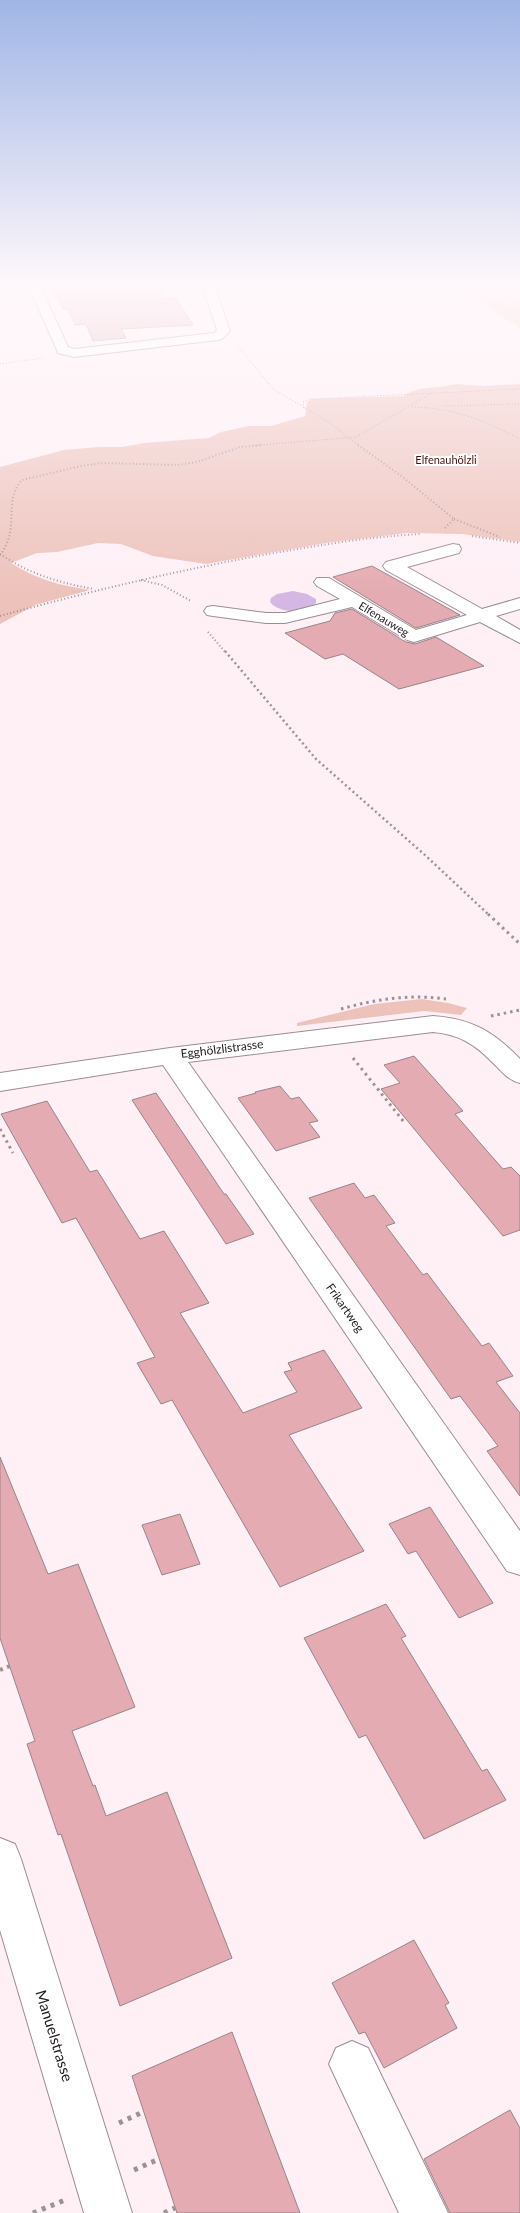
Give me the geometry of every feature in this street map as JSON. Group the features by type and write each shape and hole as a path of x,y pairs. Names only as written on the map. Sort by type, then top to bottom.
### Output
{"street":[{"path":"453,549 392,566 520,637"},
{"path":"323,582 354,601"},
{"name":"Elfenauweg","path":"213,611 266,618 285,618 354,601 414,636 520,603"},
{"path":"405,654 414,636"},
{"name":"Egghölzlistrasse","path":"0,1082 170,1056 421,1024 445,1025 464,1029 481,1037 493,1046 520,1075"},
{"name":"Frikartweg","path":"170,1056 520,1560"},
{"name":"Manuelstrasse","path":"0,1859 108,2213"},
{"path":"352,2064 424,2213"}],"path":[{"path":"270,386 284,398 330,423 454,518 513,542"},
{"path":"304,408 303,402 311,399 520,389"},
{"path":"96,589 64,585 47,580 25,570 0,555 8,547 11,535 10,492 14,485 22,480 81,466 103,463 177,465 197,462 240,447 349,438 367,432 412,407 432,393"},
{"path":"412,407 520,404"},
{"path":"435,407 473,415 520,439"},
{"path":"442,529 451,524 454,518"},
{"path":"0,616 96,589 287,551 375,538 427,533"},
{"path":"469,536 520,543"},
{"path":"142,580 162,585 194,603 213,611 205,624 208,632 304,747 344,786 426,856 520,944"},
{"path":"491,1016 520,1010"},
{"path":"352,1057 404,1122"},
{"path":"0,1129 13,1153"},
{"path":"0,1670 10,1666"},
{"path":"119,2123 144,2112"},
{"path":"134,2170 159,2158"},
{"path":"164,2213 175,2208"}],"green space":[{"name":"Elfenauhölzli","path":"447,386 520,386 520,542 462,534 407,533 326,543 206,564 153,556 121,544 98,543 57,552 37,553 11,563 49,581 90,590 35,605 0,624 0,467 64,450 122,447 144,443 209,438 221,432 249,426 271,426 305,416 307,402 312,399 404,396 415,390"},
{"path":"422,999 467,1008 461,1015 424,1011 297,1026 297,1023 374,1004"}],"shaded area":[{"path":"293,591 307,594 316,599 316,603 312,607 293,611 280,609 270,602 271,598 277,594"}],"building":[{"path":"372,566 460,615 416,628 333,577"},
{"path":"352,609 406,642 415,644 436,637 484,666 399,689 343,654 325,659 285,633 330,621 335,613"},
{"path":"414,1056 463,1111 455,1114 487,1151 503,1169 511,1167 520,1176 520,1230 503,1236 381,1089 400,1083 384,1065"},
{"path":"280,1086 291,1099 299,1097 318,1121 309,1123 320,1137 276,1151 238,1098"},
{"path":"156,1093 224,1194 226,1194 254,1234 226,1244 132,1100"},
{"path":"47,1101 90,1172 97,1170 140,1239 164,1231 209,1303 180,1313 243,1413 297,1392 284,1372 292,1370 288,1363 324,1350 362,1408 289,1435 364,1551 280,1587 172,1400 161,1404 137,1363 155,1357 76,1218 62,1223 1,1114"},
{"path":"354,1183 365,1198 374,1195 395,1223 386,1226 423,1275 427,1273 482,1346 489,1343 513,1376 496,1382 520,1413 520,1496 487,1451 498,1446 460,1396 451,1399 309,1198"},
{"path":"0,1457 48,1574 78,1564 135,1707 72,1731 106,1816 167,1792 232,1958 120,2006 61,1834 58,1835 27,1744 35,1741 0,1638"},
{"path":"430,1507 493,1603 459,1618 416,1551 408,1554 389,1524"},
{"path":"180,1514 200,1564 162,1575 142,1525"},
{"path":"386,1604 406,1636 401,1638 482,1771 487,1769 506,1800 424,1839 366,1735 359,1738 304,1638"},
{"path":"414,1940 449,2003 445,2005 457,2028 384,2068 365,2032 359,2034 332,1983"},
{"path":"232,2032 300,2213 177,2213 132,2076"},
{"path":"510,2110 520,2128 520,2213 450,2213 424,2159"}]}
